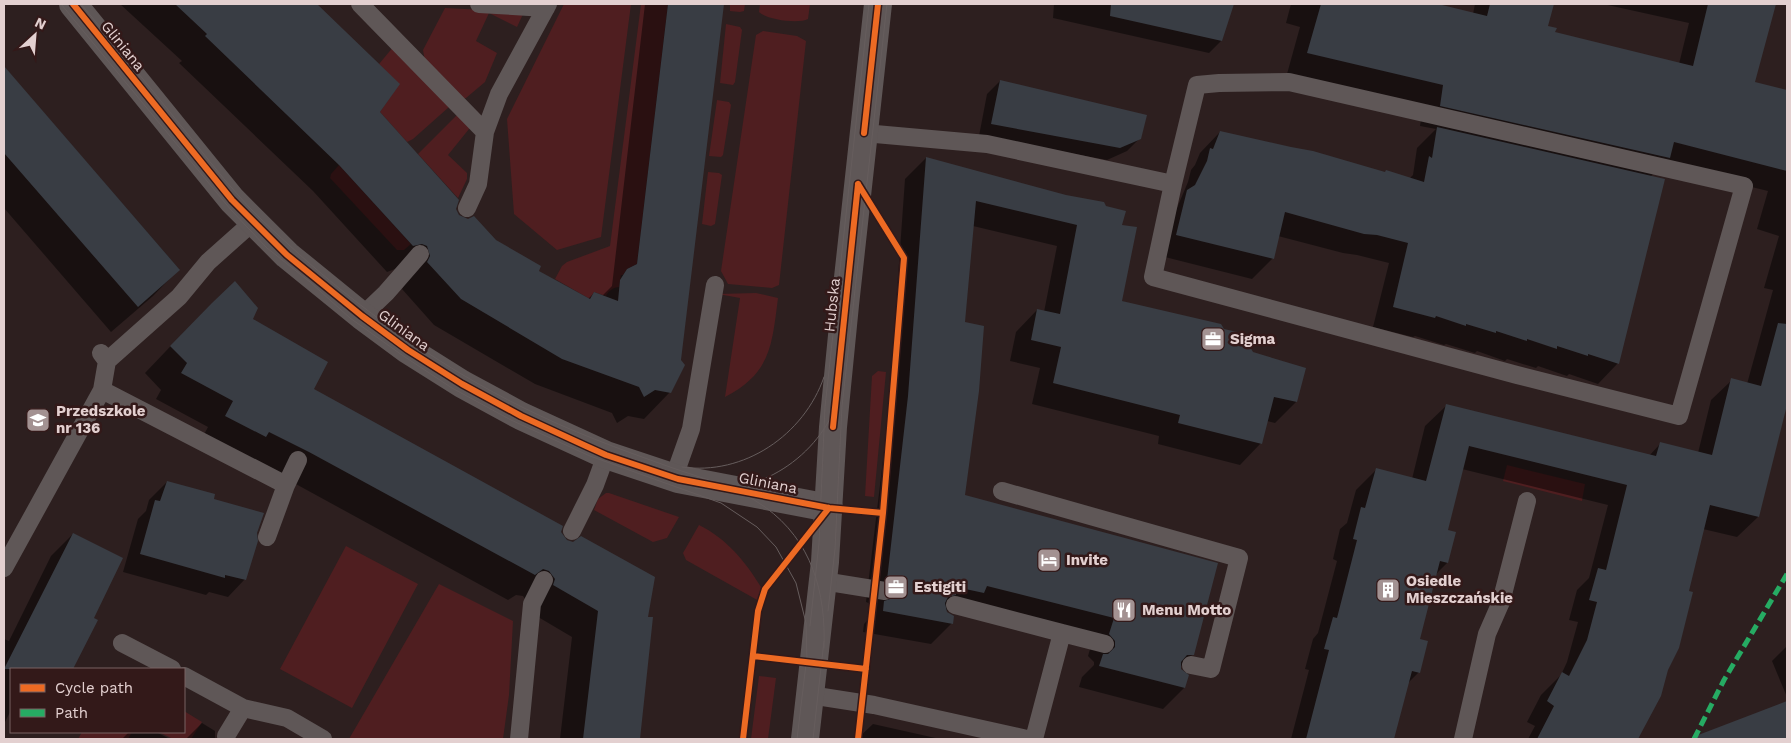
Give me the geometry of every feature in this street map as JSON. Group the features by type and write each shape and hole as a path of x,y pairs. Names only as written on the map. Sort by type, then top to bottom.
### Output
{"street":[{"name":"Hubska","path":"805,739 823,581 833,427 878,4"},
{"name":"Gliniana","path":"77,5 232,200 287,255 362,316 408,350 462,384 521,416 606,455 674,477 829,508"}],"lane":[{"path":"360,4 485,132"},
{"path":"467,208 478,184 485,132 499,94 547,6 480,4"},
{"path":"1289,82 1744,186 1679,416 1517,375 1153,277 1173,184 1197,85 1289,82"},
{"path":"864,133 987,144 1173,184"},
{"path":"4,568 102,390 104,357 179,297 208,262 254,221"},
{"path":"362,316 420,254"},
{"path":"674,477 691,429 715,285"},
{"path":"102,390 286,485"},
{"path":"572,531 595,485 606,455"},
{"path":"268,537 286,485 298,460"},
{"path":"1002,491 1239,558 1211,669 1191,665"},
{"path":"1463,739 1487,634 1501,602 1527,501"},
{"path":"519,739 532,604 544,580"},
{"path":"823,581 885,591"},
{"path":"955,605 1105,644"},
{"path":"1034,739 1062,633"},
{"path":"122,643 170,668"},
{"path":"185,677 243,708 286,718 323,739"},
{"path":"810,695 874,705 1027,739"},
{"path":"226,736 243,708"}],"shaded area":[{"path":"564,4 631,4 601,237 557,250 514,214 507,119"},
{"path":"641,4 668,4 637,264 627,269 621,275 619,287 608,292 606,296 594,292 590,299 555,279 562,266 567,262 610,246"},
{"path":"730,4 745,4 744,11 730,11"},
{"path":"760,4 810,4 808,19 791,21 769,17 759,12"},
{"path":"445,8 524,12 517,27 489,13 476,41 497,53 485,82 463,99 425,61 423,50"},
{"path":"726,24 740,27 742,30 733,85 720,83"},
{"path":"763,31 797,36 806,41 779,285 772,288 728,284 721,271 756,35"},
{"path":"394,46 449,107 413,139 407,142 380,112 399,84 379,64"},
{"path":"717,100 729,102 731,105 723,155 721,157 709,156"},
{"path":"457,115 470,125 469,129 448,155 467,173 467,179 458,198 418,154"},
{"path":"339,165 411,244 404,250 397,250 330,178"},
{"path":"708,172 722,175 715,224 711,226 702,224"},
{"path":"756,293 778,298 771,344 760,368 752,378 725,397 740,298 718,294"},
{"path":"878,371 886,372 874,497 865,496 872,376"},
{"path":"1507,465 1585,484 1582,501 1503,481"},
{"path":"606,493 679,517 667,538 653,542 594,510 598,499"},
{"path":"699,525 727,544 742,560 761,587 759,601 686,560 683,553"},
{"path":"346,546 418,584 352,708 280,669"},
{"path":"439,584 513,621 509,695 503,739 349,739"},
{"path":"759,676 776,678 768,739 751,739"},
{"path":"185,712 202,722 191,739 173,739 161,733 185,733"},
{"path":"81,733 131,733 128,739 78,739"}],"building":[{"path":"175,4 317,4 400,84 380,112 459,200 456,209 459,215 468,219 474,216 496,240 541,266 539,271 590,299 594,292 618,301 620,280 627,269 637,264 668,4 724,4 681,360 685,365 671,393 655,390 644,397 639,387 562,359 461,299 427,262 430,256 427,246 422,244 413,246 339,165 205,36 207,34"},
{"path":"1111,4 1234,4 1222,41 1110,16"},
{"path":"1321,4 1438,4 1487,16 1490,4 1554,4 1548,26 1557,28 1555,32 1693,66 1708,4 1776,4 1755,82 1787,90 1787,171 1674,142 1670,158 1440,106 1443,85 1307,53"},
{"path":"4,66 180,270 138,307 4,153"},
{"path":"1000,80 1147,115 1141,139 1120,148 991,124"},
{"path":"1437,127 1665,179 1619,364 1557,346 1557,349 1496,331 1496,333 1436,316 1435,318 1393,307 1408,243 1377,235 1364,234 1285,212 1274,259 1176,235 1187,190 1195,185 1207,161 1210,148 1213,149 1220,131 1313,151 1424,182 1429,156 1432,158"},
{"path":"926,157 1066,195 1104,202 1106,206 1126,211 1122,225 1137,227 1122,301 1221,324 1224,329 1242,333 1253,352 1306,368 1297,402 1274,397 1262,444 1178,423 1180,415 1053,383 1061,347 1031,340 1037,309 1060,314 1077,225 976,201 965,322 984,326 979,391 965,495 1218,563 1194,655 1187,655 1181,662 1181,669 1189,675 1185,688 1099,666 1103,654 1108,654 1115,647 1115,641 1109,634 1114,618 987,586 984,593 956,587 956,595 948,597 945,603 947,612 954,616 953,624 883,611 884,601 893,598 896,592 892,583 887,580 908,396"},
{"path":"235,281 258,308 253,319 328,362 314,389 563,526 561,532 567,540 573,542 581,536 655,577 648,617 653,617 640,739 583,739 598,611 553,585 555,579 549,571 543,569 535,575 309,452 269,432 266,437 225,416 233,401 181,373 187,363 170,346"},
{"path":"1778,323 1787,324 1787,405 1759,517 1710,505 1689,591 1693,592 1679,648 1668,670 1661,696 1638,739 1537,739 1554,706 1547,701 1562,672 1569,676 1587,640 1597,602 1589,600 1598,568 1606,570 1627,485 1469,446 1448,530 1456,532 1448,563 1440,561 1420,639 1428,641 1420,673 1412,671 1394,739 1306,739 1329,650 1324,649 1333,617 1337,618 1357,540 1353,539 1361,507 1365,508 1376,468 1426,481 1446,404 1656,456 1660,442 1712,455 1731,378 1761,386"},
{"path":"167,481 215,494 214,499 264,513 257,533 258,541 246,580 225,575 225,578 140,554 155,500 160,501"},
{"path":"73,533 123,558 94,618 98,620 74,668 4,669"},
{"path":"1787,701 1787,739 1693,739 1693,737"}],"tram line":[{"path":"61,4 231,210 267,248 310,282 350,318 452,388 511,420 590,456 721,503 757,527 776,547 796,583 806,623 807,661"},
{"path":"81,4 246,204 309,263 359,304 438,360 522,407 595,439 731,488 765,507 794,536 805,552 813,569 822,607 824,648"},
{"path":"810,626 819,543 825,407 869,4"},
{"path":"828,611 835,549 842,406 887,4"},
{"path":"682,467 705,468 728,465 749,458 769,447 787,433 802,417 815,398 824,377"},
{"path":"695,488 718,489 741,486 763,479 783,469 801,455 817,438 830,419 839,398"},
{"path":"813,739 824,641"},
{"path":"797,739 807,656"}],"marked path":[{"path":"1694,739 1724,680 1787,574"}],"cycle path":[{"path":"73,4 232,200 287,255 362,316 408,350 462,384 521,416 606,455 678,479 829,508 883,513"},
{"path":"864,133 878,4"},
{"path":"858,184 904,258 883,513 858,739"},
{"path":"833,427 858,184"},
{"path":"743,739 758,611 765,589 829,508"},
{"path":"753,656 866,669"}],"place":[{"name":"Sigma","path":"1213,339"},
{"name":"Przedszkole nr 136","path":"38,420"},
{"name":"Invite","path":"1049,560"},
{"name":"Estigiti","path":"896,587"},
{"name":"Osiedle Mieszczańskie","path":"1388,590"},
{"name":"Menu Motto","path":"1124,610"}]}
